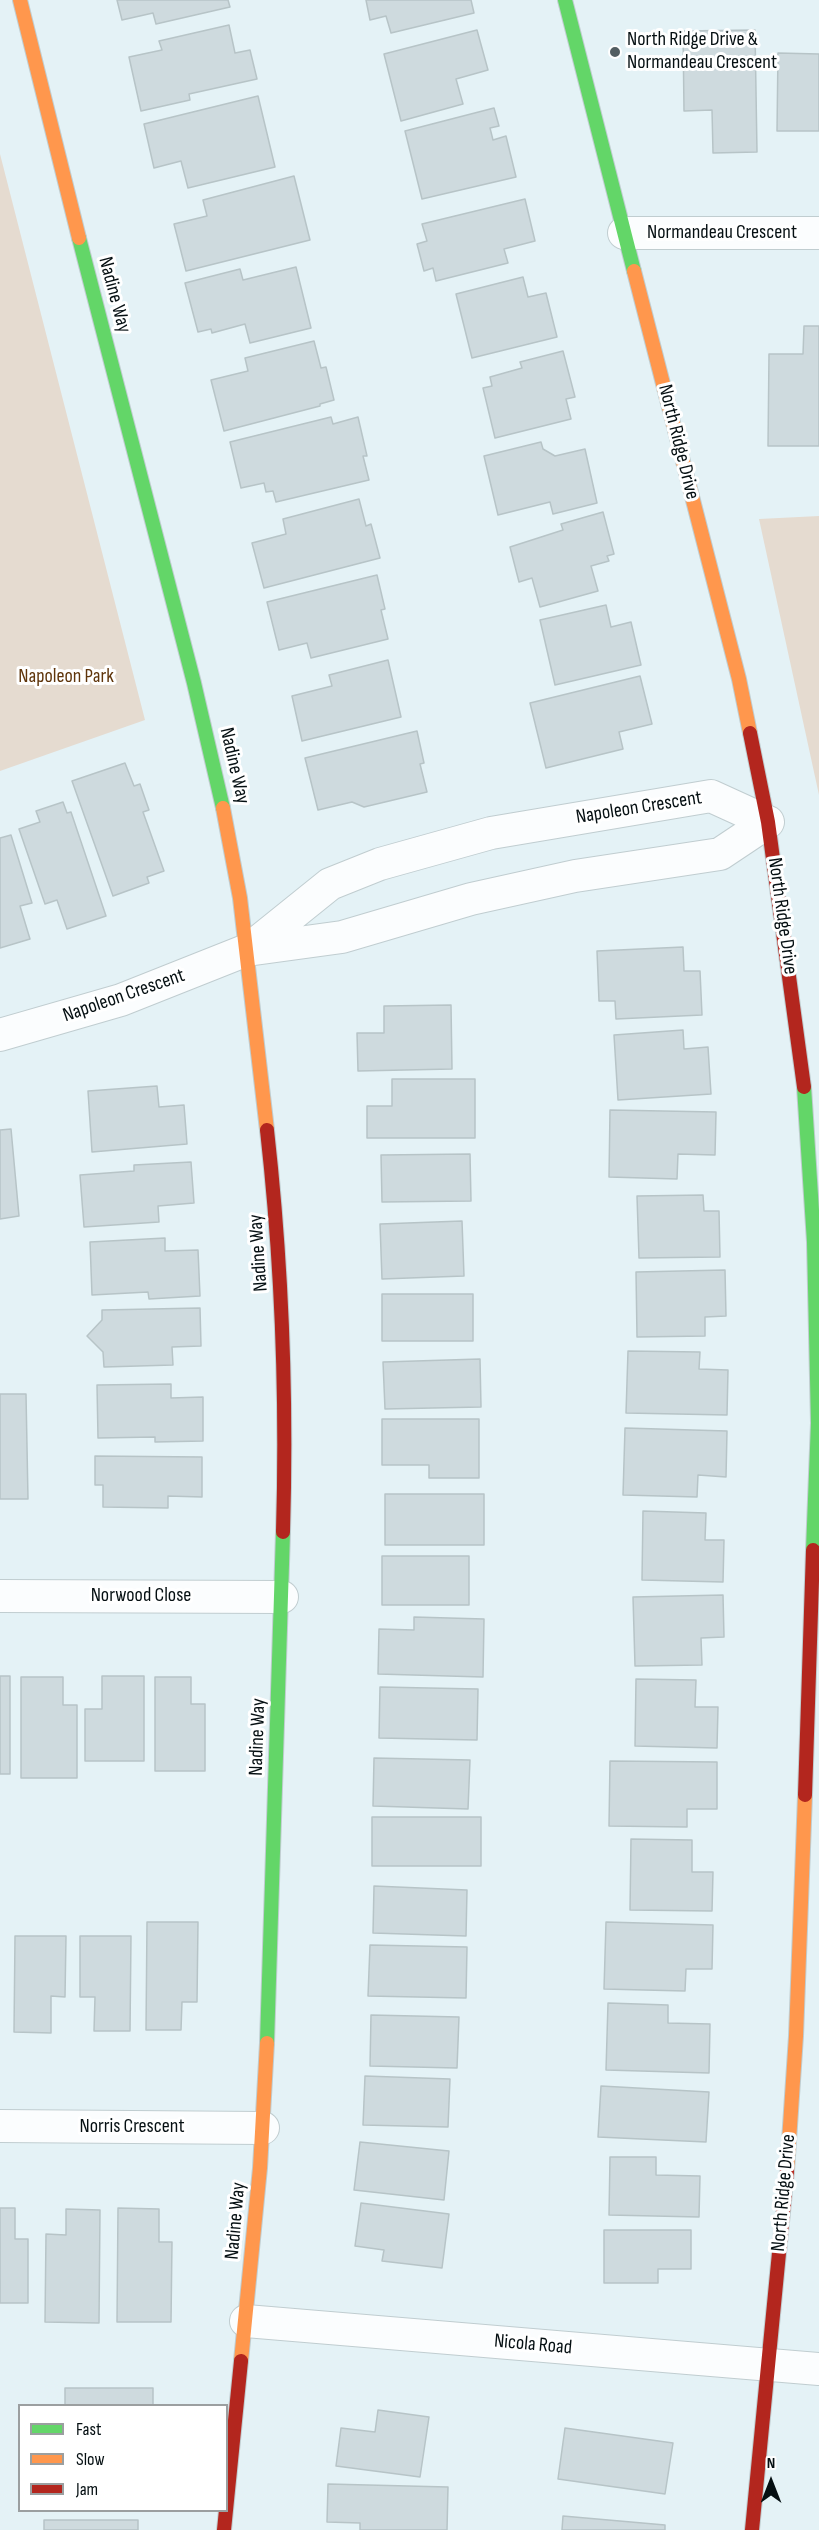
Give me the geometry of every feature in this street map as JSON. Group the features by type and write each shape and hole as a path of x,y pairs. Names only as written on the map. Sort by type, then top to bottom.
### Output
{"street":[{"name":"Nadine Way","path":"20,0 45,106 197,694 226,822 247,951 274,1191 285,1382 282,1597 263,2128 228,2492"},
{"name":"North Ridge Drive","path":"565,0 739,679 768,822 802,1063 818,1324 811,1856 791,2110 752,2530"},
{"name":"Normandeau Crescent","path":"624,233 819,233"},
{"name":"Napoleon Crescent","path":"247,951 330,885 380,864 491,833 711,796 768,822"},
{"name":"Napoleon Crescent","path":"0,1035 121,999 247,951 342,937 471,899 575,876 720,854 768,822"},
{"name":"Norwood Close","path":"0,1596 282,1597"},
{"name":"Norris Crescent","path":"0,2127 263,2128"},
{"name":"Nicola Road","path":"246,2321 819,2369"},
{"name":"Nadine Way","path":"224,2530 226,2512"}],"green space":[{"name":"Napoleon Park","path":"0,154 145,720 0,771"},
{"path":"819,516 819,795 759,519"}],"building":[{"path":"117,0 228,0 230,7 156,24 153,13 122,20"},
{"path":"366,0 471,0 474,13 391,33 386,16 370,20"},
{"path":"229,25 235,53 250,50 257,79 189,94 190,100 141,111 129,57 162,50 159,41"},
{"path":"477,30 488,70 456,79 463,104 401,121 384,54"},
{"path":"755,30 757,152 713,153 712,110 684,111 683,31"},
{"path":"778,53 819,54 819,131 777,131"},
{"path":"258,96 275,167 188,188 181,161 154,168 144,124"},
{"path":"494,108 499,126 490,128 493,140 506,136 516,177 422,199 405,131"},
{"path":"294,176 310,240 186,271 174,224 207,216 203,200"},
{"path":"525,199 535,241 504,249 508,263 436,281 433,268 424,271 417,244 427,241 422,224"},
{"path":"296,267 311,328 250,343 245,324 212,333 211,329 198,332 185,283 240,269 243,280"},
{"path":"523,277 528,297 546,293 557,337 472,358 456,294"},
{"path":"804,326 819,326 819,446 768,446 769,354 803,354"},
{"path":"314,341 321,368 326,367 334,400 320,404 320,406 224,431 211,380 248,371 245,358"},
{"path":"563,351 575,397 566,399 571,419 495,438 483,388 492,386 490,377 522,368 520,362"},
{"path":"331,417 333,424 358,417 367,456 363,456 369,480 276,502 273,491 266,492 264,483 241,488 230,442"},
{"path":"541,442 543,449 555,456 585,449 597,503 553,514 550,502 498,515 484,456"},
{"path":"359,499 366,526 371,524 380,558 264,588 252,543 286,534 283,519"},
{"path":"603,512 614,554 607,556 609,561 591,566 598,591 540,607 532,578 519,582 510,547 563,530 561,524"},
{"path":"377,575 385,609 381,610 388,639 311,658 307,643 279,650 267,602"},
{"path":"606,605 611,627 631,622 641,665 555,685 540,620"},
{"path":"388,660 401,717 302,741 292,696 332,686 329,675"},
{"path":"640,676 652,724 619,732 623,749 546,768 530,703"},
{"path":"417,731 424,763 420,764 427,792 364,807 352,802 318,810 305,758"},
{"path":"125,763 134,786 140,784 149,810 143,812 164,871 147,877 149,883 113,896 72,781"},
{"path":"63,802 67,813 71,812 106,916 67,929 57,900 45,904 19,829 40,822 36,811"},
{"path":"11,835 32,903 20,906 30,939 0,948 0,838"},
{"path":"683,947 684,971 700,971 702,1015 616,1019 615,1001 599,1001 597,951"},
{"path":"451,1005 452,1069 358,1071 357,1033 384,1033 384,1006"},
{"path":"683,1030 684,1049 708,1047 711,1094 618,1100 614,1035"},
{"path":"392,1079 475,1079 475,1138 367,1138 367,1106 392,1106"},
{"path":"157,1086 159,1107 184,1105 187,1144 92,1152 88,1091"},
{"path":"610,1110 716,1112 715,1155 678,1154 677,1179 609,1177"},
{"path":"11,1129 19,1216 0,1219 0,1130"},
{"path":"470,1154 471,1201 382,1202 381,1155"},
{"path":"191,1162 194,1203 158,1206 159,1222 84,1227 80,1175 134,1171 134,1165"},
{"path":"703,1195 704,1211 719,1211 720,1257 639,1258 637,1196"},
{"path":"462,1221 464,1276 382,1279 380,1224"},
{"path":"165,1238 165,1251 198,1250 200,1296 149,1299 148,1292 92,1295 90,1242"},
{"path":"725,1270 726,1316 705,1317 705,1336 637,1337 636,1272"},
{"path":"382,1294 473,1294 473,1341 382,1341"},
{"path":"200,1308 201,1346 172,1347 173,1365 104,1367 103,1352 87,1336 102,1320 102,1310"},
{"path":"628,1351 700,1352 699,1369 728,1370 727,1415 626,1413"},
{"path":"480,1359 481,1407 385,1409 383,1362"},
{"path":"171,1384 171,1398 203,1397 203,1441 155,1442 155,1437 98,1438 97,1385"},
{"path":"0,1394 26,1394 28,1499 0,1499"},
{"path":"382,1419 479,1419 479,1478 429,1478 429,1465 382,1465"},
{"path":"625,1428 727,1431 726,1477 698,1475 697,1497 623,1495"},
{"path":"95,1456 202,1457 202,1497 168,1496 168,1508 103,1507 103,1485 95,1485"},
{"path":"385,1494 484,1494 484,1545 385,1545"},
{"path":"643,1511 706,1513 705,1540 724,1540 723,1582 642,1580"},
{"path":"382,1556 469,1556 469,1605 382,1605"},
{"path":"723,1595 724,1637 701,1638 702,1665 635,1666 633,1597"},
{"path":"414,1617 484,1619 483,1677 378,1674 379,1629 414,1630"},
{"path":"0,1676 10,1676 10,1774 0,1774"},
{"path":"102,1676 144,1676 144,1761 85,1761 85,1709 102,1709"},
{"path":"21,1677 63,1677 63,1705 77,1705 77,1778 21,1778"},
{"path":"155,1677 191,1677 191,1704 205,1704 205,1771 155,1771"},
{"path":"636,1679 696,1680 695,1707 718,1707 717,1748 635,1746"},
{"path":"380,1687 478,1689 477,1740 379,1738"},
{"path":"374,1758 470,1760 468,1809 373,1806"},
{"path":"610,1761 717,1762 717,1809 687,1809 687,1827 609,1826"},
{"path":"372,1817 481,1817 481,1866 372,1866"},
{"path":"631,1839 692,1840 692,1872 713,1872 712,1911 630,1910"},
{"path":"374,1886 467,1890 466,1936 373,1933"},
{"path":"147,1922 198,1922 197,2002 182,2002 181,2030 146,2030"},
{"path":"606,1922 713,1925 712,1969 686,1969 685,1991 604,1989"},
{"path":"15,1936 66,1936 65,1997 51,1996 51,2033 14,2032"},
{"path":"80,1936 131,1936 130,2031 94,2031 95,1997 80,1997"},
{"path":"370,1945 467,1947 466,1998 368,1996"},
{"path":"608,2003 668,2005 668,2023 710,2024 709,2073 606,2070"},
{"path":"371,2015 459,2017 457,2068 370,2066"},
{"path":"365,2076 450,2079 448,2127 363,2125"},
{"path":"601,2086 709,2092 706,2142 598,2137"},
{"path":"360,2142 449,2151 444,2200 354,2190"},
{"path":"610,2157 656,2157 656,2175 700,2176 699,2217 609,2215"},
{"path":"361,2203 449,2214 442,2268 382,2261 384,2250 355,2246"},
{"path":"0,2208 15,2208 15,2239 28,2239 28,2303 0,2303"},
{"path":"118,2208 159,2209 159,2242 172,2242 171,2322 117,2322"},
{"path":"66,2209 100,2210 99,2323 45,2322 46,2234 66,2235"},
{"path":"604,2230 691,2230 691,2269 658,2269 658,2283 604,2283"},
{"path":"65,2388 153,2388 153,2404 65,2404"},
{"path":"378,2410 429,2417 420,2477 336,2466 341,2428 375,2432"},
{"path":"565,2428 673,2443 665,2494 558,2479"},
{"path":"328,2484 448,2487 447,2530 360,2530 360,2523 327,2522"},
{"path":"563,2516 665,2525 665,2530 562,2530"},
{"path":"44,2520 138,2520 138,2530 44,2530"}],"traffic: fast":[{"path":"565,0 634,271"},
{"path":"79,238 194,683 223,808"},
{"path":"804,1087 814,1242 818,1423 813,1550"},
{"path":"267,2043 283,1532"}],"traffic: slow":[{"path":"20,0 79,238"},
{"path":"634,271 739,679 750,733"},
{"path":"223,808 240,898 267,1130"},
{"path":"787,2171 796,2036 805,1795"},
{"path":"241,2361 260,2168 267,2043"}],"traffic: jam":[{"path":"750,733 768,822 804,1087"},
{"path":"267,1130 280,1280 284,1431 283,1532"},
{"path":"805,1795 813,1550"},
{"path":"752,2530 787,2171"},
{"path":"228,2490 241,2361"},
{"path":"224,2530 226,2512"}],"place":[{"name":"North Ridge Drive & Normandeau Crescent","path":"615,52"}]}
